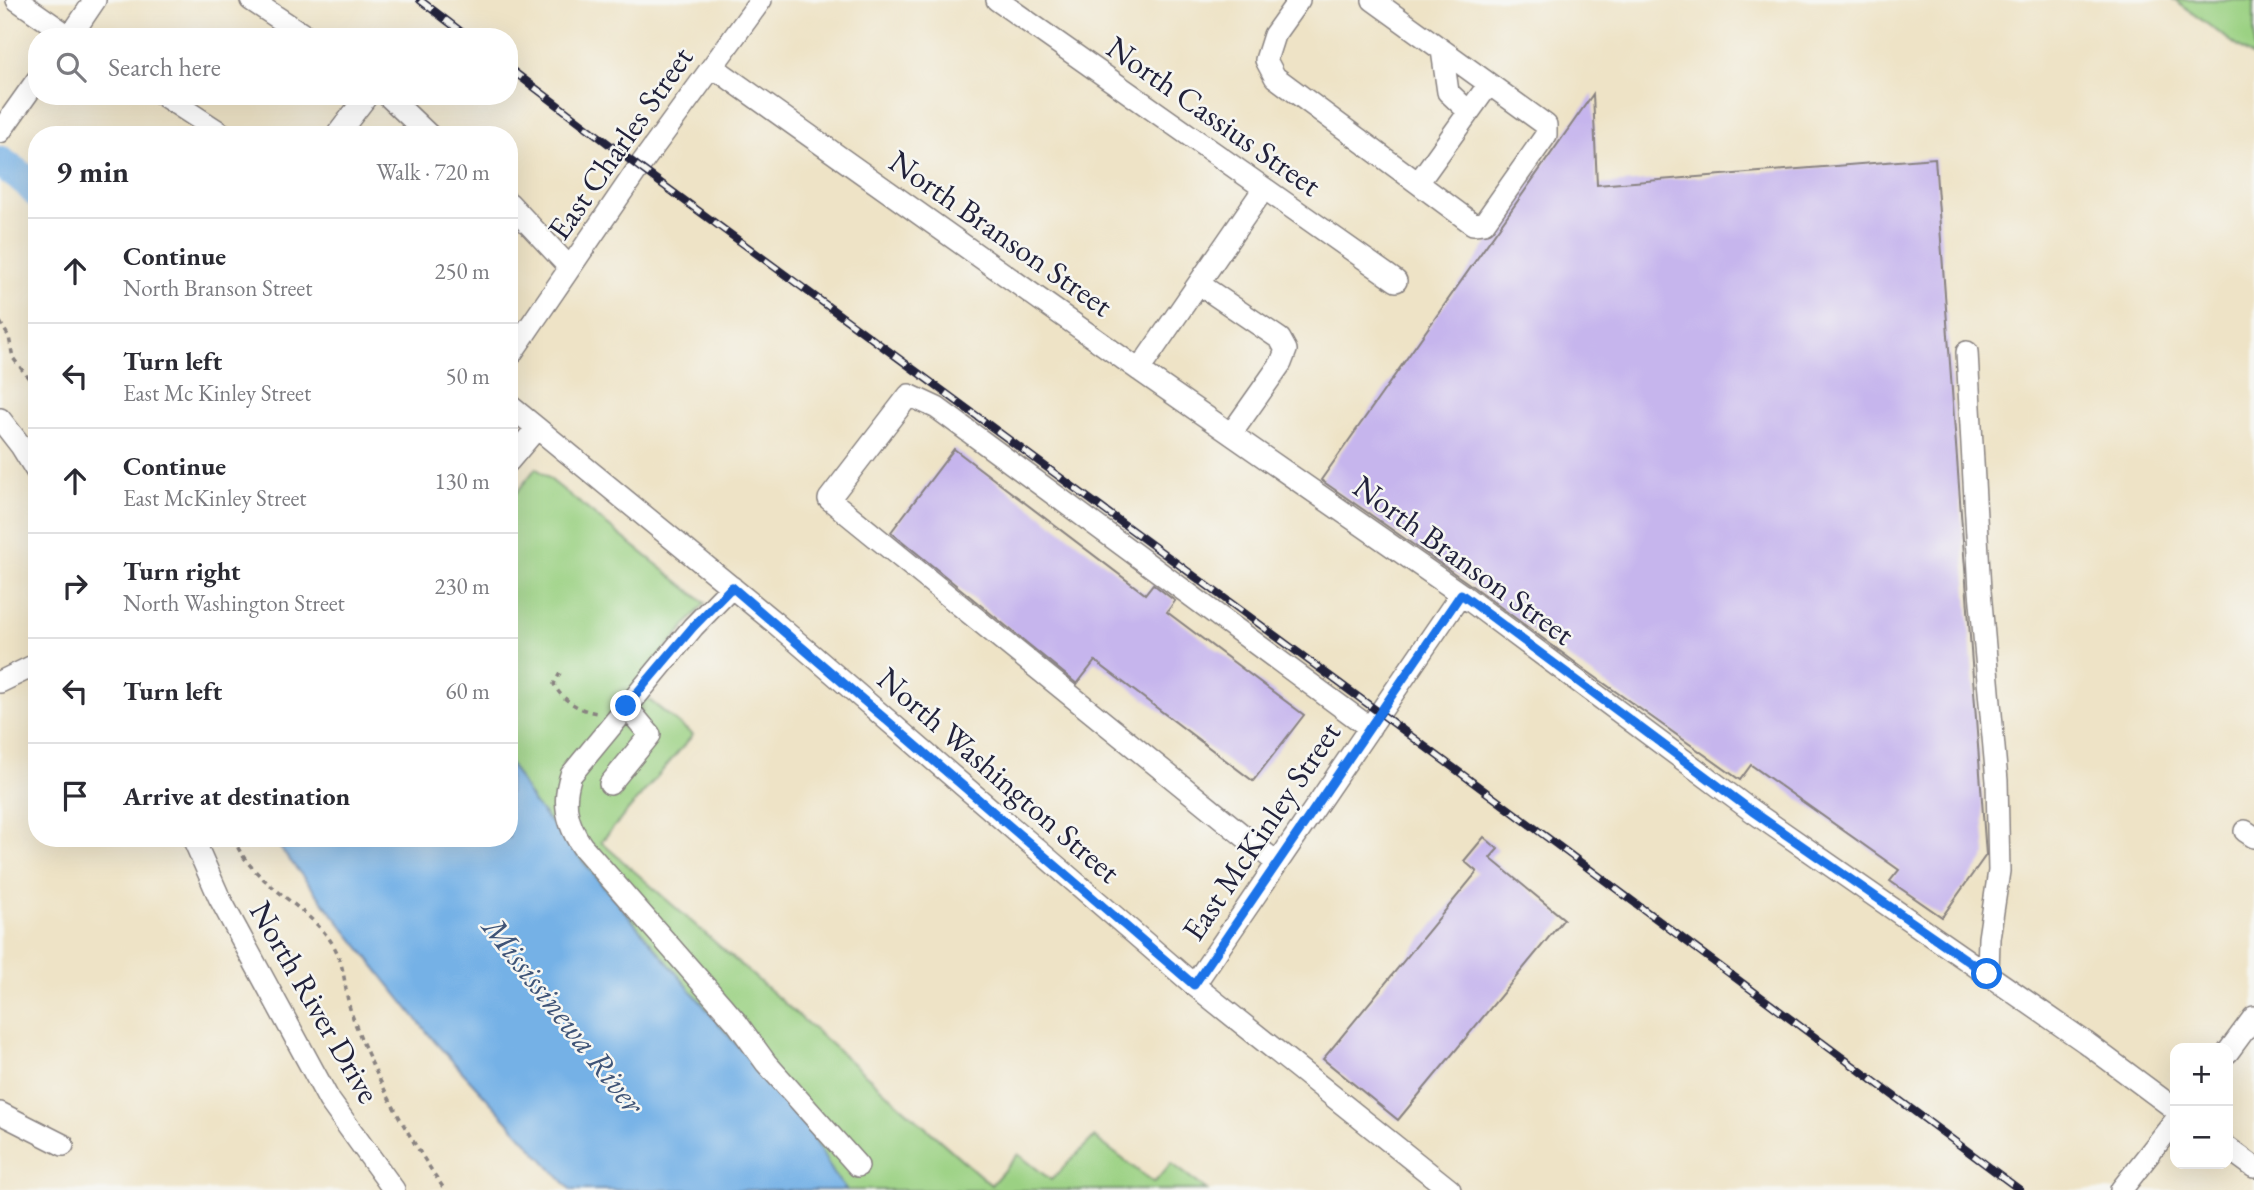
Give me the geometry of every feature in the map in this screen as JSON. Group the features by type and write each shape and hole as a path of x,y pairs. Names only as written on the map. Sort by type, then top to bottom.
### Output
{"street":[{"path":"17,0 57,28"},
{"path":"76,28 96,0"},
{"path":"251,0 293,28"},
{"name":"East Charles Street","path":"518,344 639,167 761,0"},
{"name":"North Cassius Street","path":"997,0 1263,190 1396,281"},
{"path":"1299,0 1274,35 1266,60 1275,77 1473,223 1484,223 1546,135 1546,125 1373,0"},
{"path":"1442,50 1448,92 1469,112"},
{"name":"North Branson Street","path":"713,67 1139,370 1461,594 1752,811 2085,1042 2171,1106"},
{"path":"1418,183 1489,84"},
{"path":"0,132 28,93"},
{"path":"178,105 210,126"},
{"path":"344,126 360,105"},
{"path":"397,105 420,126"},
{"path":"1139,370 1263,190"},
{"path":"518,213 570,268"},
{"path":"1199,284 1280,339 1286,350 1281,363 1231,434"},
{"path":"1967,352 1980,591 1997,781 1999,871 1989,938 1987,974"},
{"path":"1277,863 829,499 909,395 937,408 1375,720"},
{"name":"North Washington Street","path":"518,412 732,587 1194,985 1450,1190"},
{"path":"0,419 28,457"},
{"path":"518,450 537,428"},
{"path":"732,587 693,627 571,775 566,789 566,813 573,834 582,846 737,1023 766,1063 859,1166"},
{"name":"East McKinley Street","path":"1194,985 1461,594"},
{"path":"0,682 28,668"},
{"path":"610,784 650,735 622,712"},
{"name":"North River Drive","path":"197,847 219,897 329,1100 394,1190"},
{"path":"2233,1045 2254,1017"},
{"path":"0,1113 63,1145"},
{"path":"2121,1190 2170,1127"},
{"path":"2233,1152 2254,1167"}],"path":[{"path":"0,322 9,337 13,358 28,377"},
{"path":"560,673 554,684 557,691 583,711 622,712"},
{"path":"237,847 258,873 325,931 344,968 350,1012 372,1064 424,1160 445,1190"}],"green space":[{"path":"2174,0 2254,0 2254,58"},
{"path":"536,468 705,603 633,687 693,735 601,842 991,1185 1018,1154 1051,1180 1094,1137 1154,1183 1171,1163 1207,1190 846,1190 812,1135 533,802 518,777 518,491"}],"water":[{"path":"518,777 533,802 812,1135 846,1190 571,1190 435,1042 279,847 518,847"}],"building":[{"path":"1593,94 1597,185 1935,158 1986,855 1942,917 1890,881 1899,870 1751,765 1740,780 1321,480"},
{"path":"954,449 1145,594 1153,584 1175,601 1167,612 1304,715 1253,781 1095,661 1077,684 891,532"},
{"path":"1484,837 1498,849 1490,858 1564,919 1398,1120 1323,1059 1477,872 1464,861"}],"waterway":[{"name":"Mississinewa River","path":"0,162 28,182"}],"railway":[{"path":"420,0 456,28"},
{"path":"518,75 2020,1190"}],"route":[{"path":"626,706 693,627 732,587 1194,985 1461,594 1752,811 1987,974"}]}
